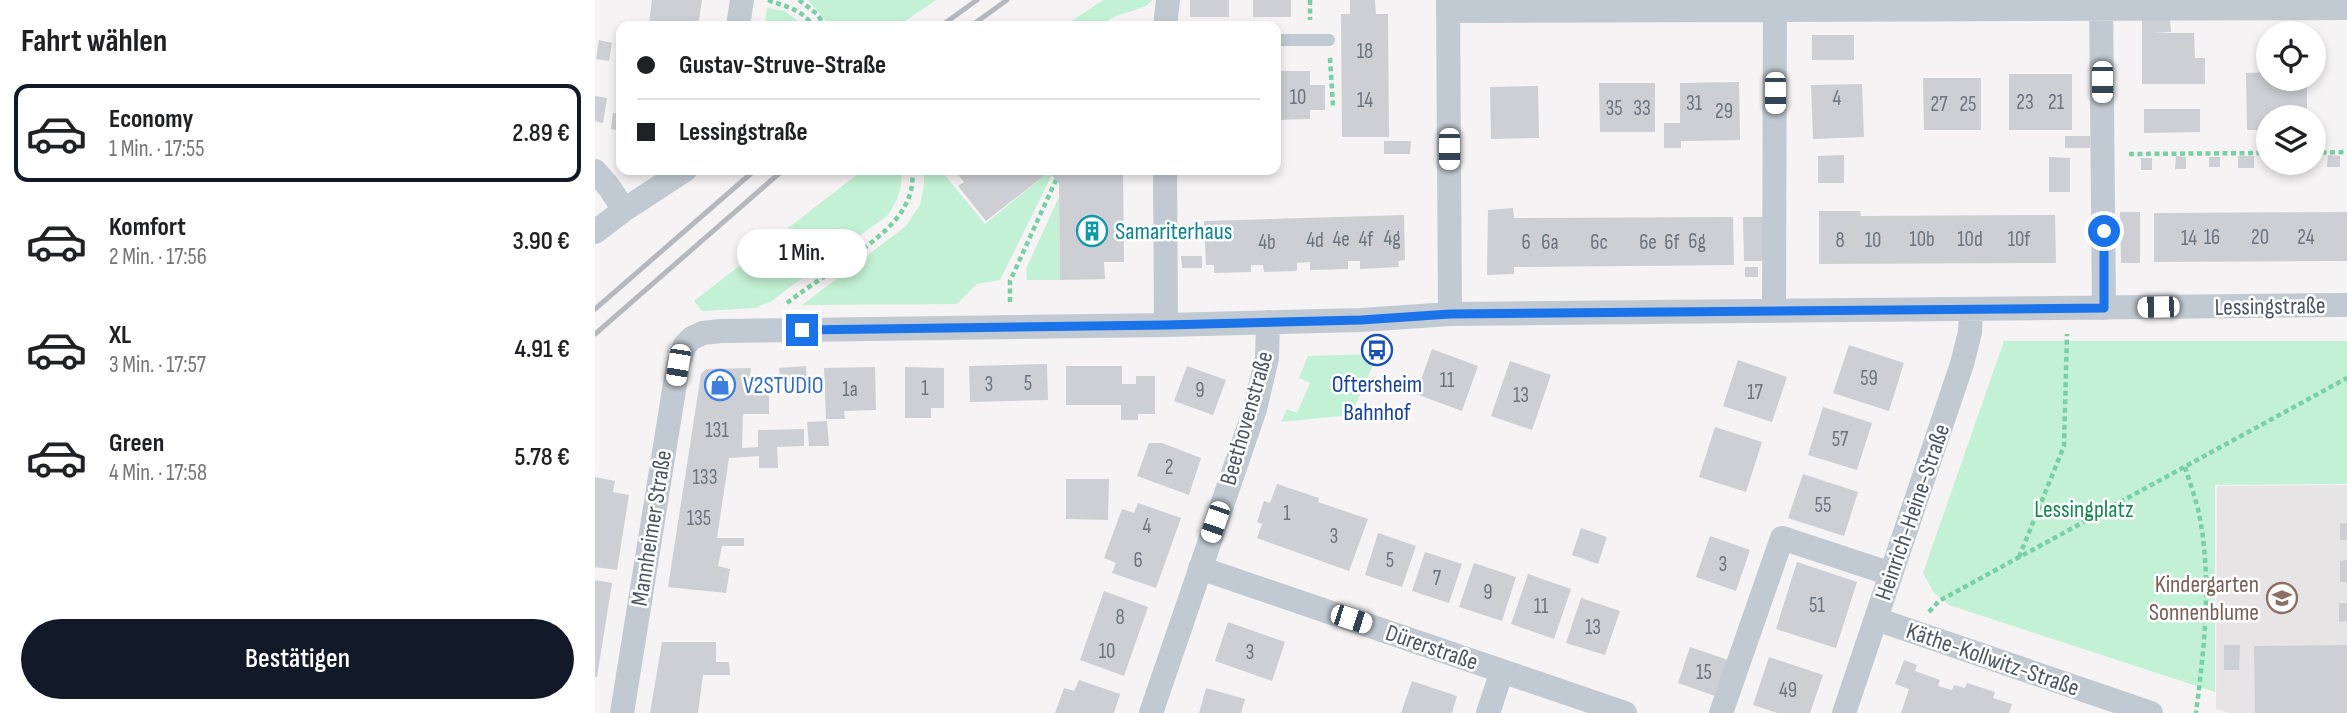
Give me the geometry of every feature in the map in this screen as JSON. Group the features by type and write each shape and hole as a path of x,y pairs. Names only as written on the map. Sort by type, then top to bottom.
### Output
{"street":[{"path":"739,21 743,0"},
{"path":"1166,21 1168,0"},
{"path":"1774,312 1775,5"},
{"path":"2101,5 2104,308"},
{"path":"1450,314 1448,6 2101,5 2347,8"},
{"path":"595,171 624,210"},
{"path":"595,232 677,175"},
{"path":"1165,175 1166,325"},
{"name":"Lessingstraße","path":"685,345 703,333 721,331 1166,325 1361,320 1450,314 2347,305"},
{"name":"Heinrich-Heine-Straße","path":"1844,713 1962,364 1970,332 1971,310"},
{"name":"Beethovenstraße","path":"1151,713 1255,409 1267,358 1268,322"},
{"name":"Mannheimer Straße","path":"622,713 678,365 685,345"},
{"path":"1721,713 1782,538 1891,574"},
{"name":"Dürerstraße","path":"1200,568 1625,713"},
{"name":"Käthe-Kollwitz-Straße","path":"1876,619 2151,713"},
{"path":"1487,713 1502,671"}],"lane":[{"path":"1281,40 1329,40"}],"path":[{"path":"799,0 822,21"},
{"path":"769,1 789,6 808,21"},
{"path":"1329,40 1333,106"},
{"path":"2326,153 2347,152"},
{"path":"2103,155 2256,153"},
{"path":"781,311 787,302 895,221 908,201 912,175"},
{"path":"1011,328 1010,281 1056,180"},
{"path":"2019,557 2064,446 2066,309"},
{"path":"1912,630 1939,601 2347,378"},
{"path":"2185,467 2200,517 2207,581 2202,667 2196,713"}],"shaded area":[{"name":"Kindergarten Sonnenblume","path":"2347,485 2347,713 2228,713 2216,709 2217,486"}],"green space":[{"path":"808,0 936,0 905,21 826,21"},
{"path":"1103,0 1153,0 1146,6 1107,21 1072,21"},
{"path":"767,8 785,11 798,21 765,21"},
{"path":"857,175 901,175 899,194 888,215 770,302 755,308 702,311 694,301"},
{"path":"924,175 945,175 985,224 1045,175 1052,175 1000,280 977,284 957,304 802,305 906,226 920,205"},
{"path":"1059,197 1060,280 1027,280 1026,269"},
{"name":"Lessingplatz","path":"2004,341 2347,341 2347,484 2215,485 2215,692 1949,605 1934,593 1923,573"},
{"path":"1378,354 1351,415 1281,422 1287,409 1297,413 1310,383 1299,378 1308,356"}],"building":[{"path":"652,0 702,0 699,21 649,21"},
{"path":"1190,0 1229,0 1229,17 1190,17"},
{"path":"1253,0 1291,0 1291,17 1253,17"},
{"path":"1350,0 1375,0 1376,14 1388,14 1389,137 1342,137 1341,14 1350,14"},
{"path":"2142,19 2170,19 2171,32 2153,33 2194,33 2195,58 2205,58 2205,84 2142,84"},
{"path":"1812,35 1854,35 1854,60 1812,60"},
{"path":"599,40 612,43 609,61 596,59"},
{"path":"1281,71 1310,71 1310,85 1325,85 1325,110 1310,110 1310,119 1281,120"},
{"path":"2246,73 2256,73 2256,91 2307,91 2307,105 2256,105 2256,130 2247,130"},
{"path":"2009,74 2072,74 2072,130 2009,130"},
{"path":"1923,78 1981,78 1981,130 1924,130"},
{"path":"1739,82 1740,140 1681,141 1681,148 1664,148 1664,123 1680,123 1680,83"},
{"path":"1599,83 1655,83 1655,132 1600,132"},
{"path":"1862,84 1864,137 1813,139 1811,85"},
{"path":"1538,86 1539,138 1491,139 1490,87"},
{"path":"595,96 607,98 603,123 595,121"},
{"path":"2144,109 2200,109 2200,132 2144,133"},
{"path":"613,113 616,113 616,130 611,129"},
{"path":"2065,136 2090,136 2090,148 2065,148"},
{"path":"1384,141 1411,141 1410,154 1384,154"},
{"path":"1844,155 1844,183 1818,183 1818,156"},
{"path":"2328,155 2340,156 2340,167 2327,167"},
{"path":"2176,156 2186,157 2186,169 2175,169"},
{"path":"2238,156 2254,156 2254,168 2238,168"},
{"path":"2049,157 2070,158 2070,192 2049,192"},
{"path":"2209,157 2220,157 2220,167 2209,167"},
{"path":"2141,158 2152,158 2152,170 2141,170"},
{"name":"Samariterhaus","path":"958,175 1045,175 986,221 958,186 964,182"},
{"name":"Samariterhaus","path":"1052,175 1123,175 1124,262 1104,262 1105,279 1060,280 1059,184"},
{"path":"1513,208 1514,218 1733,217 1734,265 1514,267 1514,274 1487,275 1488,210"},
{"path":"1819,211 1860,211 1861,216 2055,215 2056,263 1819,264"},
{"path":"2120,212 2140,212 2140,263 2121,263"},
{"path":"2347,212 2347,261 2154,262 2154,213"},
{"path":"1404,215 1405,260 1398,261 1399,267 1360,269 1360,261 1348,261 1348,269 1310,270 1310,262 1297,263 1297,271 1264,272 1263,265 1251,265 1251,272 1214,273 1214,265 1206,265 1204,221"},
{"path":"1743,217 1763,217 1764,261 1744,261"},
{"path":"1181,256 1202,256 1202,268 1182,268"},
{"path":"1745,267 1758,267 1758,277 1745,277"},
{"path":"1849,345 1904,363 1889,411 1833,393"},
{"path":"1432,349 1478,366 1462,411 1416,394"},
{"path":"1738,360 1787,377 1772,422 1723,406"},
{"path":"1510,361 1551,375 1532,430 1491,416"},
{"path":"1047,364 1048,400 970,402 969,366"},
{"path":"806,366 807,384 781,386 779,368"},
{"path":"1066,366 1122,366 1122,384 1136,384 1136,376 1155,376 1155,414 1138,414 1138,420 1121,420 1121,405 1066,405"},
{"path":"1187,366 1226,380 1213,415 1174,401"},
{"path":"875,367 876,410 844,411 845,419 826,419 824,368"},
{"path":"905,367 944,368 944,408 931,408 931,418 905,418"},
{"path":"751,368 747,394 769,394 769,414 743,414 742,448 758,447 758,430 804,429 804,446 777,447 778,468 759,468 759,456 729,458 717,538 744,538 744,546 722,546 718,566 730,569 726,593 668,587 701,374 706,369"},
{"path":"1823,407 1872,423 1857,470 1808,455"},
{"path":"827,421 829,446 809,446 807,422"},
{"path":"1715,427 1762,442 1746,492 1699,477"},
{"path":"1149,443 1162,443 1201,458 1189,495 1137,476"},
{"path":"1803,474 1858,492 1844,536 1788,518"},
{"path":"595,477 615,481 613,492 629,495 617,570 595,567"},
{"path":"1066,479 1109,479 1108,520 1066,519"},
{"path":"1277,484 1368,519 1349,571 1257,538 1262,524 1257,522 1264,501 1270,503"},
{"path":"1138,503 1181,518 1156,588 1112,573 1116,563 1104,558 1122,509 1134,513"},
{"path":"2340,523 2347,523 2347,540 2340,540"},
{"path":"1581,528 1607,537 1598,564 1572,555"},
{"path":"1378,533 1416,546 1402,587 1365,575"},
{"path":"1710,536 1750,550 1736,591 1696,577"},
{"path":"1425,552 1462,564 1449,603 1412,591"},
{"path":"2347,560 2347,582 2340,582 2340,561"},
{"path":"1797,562 1857,582 1836,648 1776,629"},
{"path":"1474,563 1516,577 1502,621 1459,607"},
{"path":"1528,574 1571,589 1554,639 1511,624"},
{"path":"595,580 612,583 597,677 595,677"},
{"path":"1104,591 1148,607 1124,676 1080,660"},
{"path":"1581,598 1620,611 1605,655 1566,643"},
{"path":"2339,603 2347,603 2347,621 2339,622"},
{"path":"1228,622 1285,642 1272,681 1215,661"},
{"path":"662,642 716,642 716,662 729,662 730,675 703,675 698,713 650,713"},
{"path":"2224,645 2240,645 2239,670 2224,670"},
{"path":"2347,645 2347,713 2255,713 2254,646"},
{"path":"1690,647 1731,661 1718,697 1678,683"},
{"path":"1769,657 1823,675 1810,713 1777,713 1753,705"},
{"path":"1904,660 1917,665 1915,671 1940,680 1938,686 1952,690 1954,685 1965,688 1967,683 1995,692 1993,698 2012,704 2009,713 1901,713 1909,689 1895,684"},
{"path":"1079,680 1120,694 1114,713 1055,713 1064,688 1074,691"},
{"path":"1412,681 1457,696 1452,713 1401,713"},
{"path":"1206,688 1245,699 1241,713 1199,713"}],"railway":[{"path":"948,21 977,0"},
{"path":"978,21 1007,0"},
{"path":"595,309 749,175"},
{"path":"595,334 777,175"}],"place":[{"name":"Samariterhaus","path":"1092,231"},
{"name":"Oftersheim Bahnhof","path":"1377,350"},
{"name":"V2STUDIO","path":"720,385"},
{"name":"Kindergarten Sonnenblume","path":"2282,598"}],"route":[{"path":"802,330 1166,325 1361,320 1450,314 2104,308 2104,231"}]}
